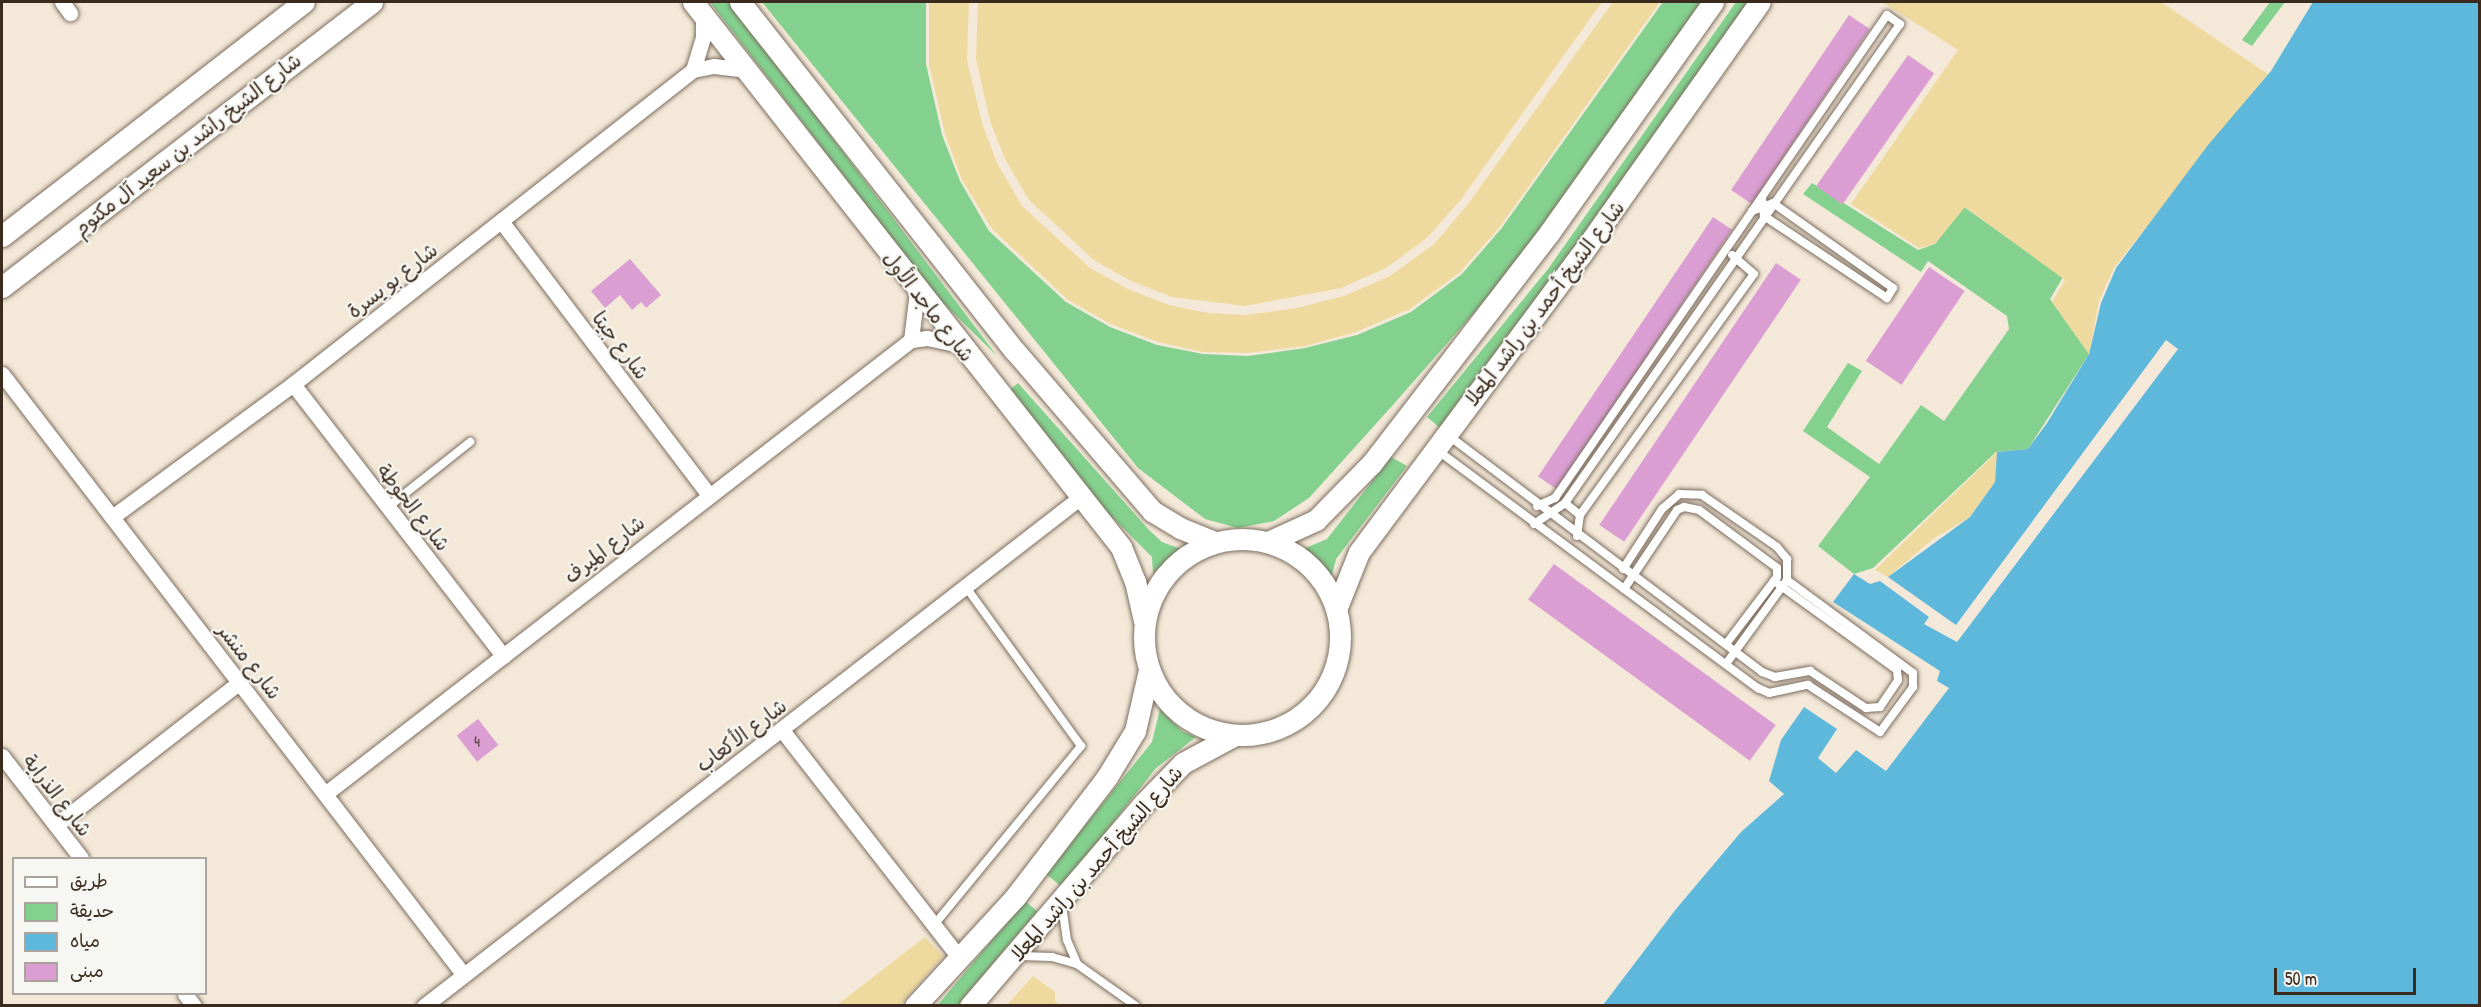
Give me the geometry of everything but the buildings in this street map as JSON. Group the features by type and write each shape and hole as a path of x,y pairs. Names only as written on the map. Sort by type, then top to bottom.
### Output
{"main road":[{"name":"شارع الشيخ راشد بن سعيد آل مكتوم","path":"2,236 304,2"},
{"name":"شارع الشيخ راشد بن سعيد آل مكتوم","path":"2,287 372,2"},
{"name":"شارع ماجد الأول","path":"740,2 1015,351 1152,511 1180,528 1215,542"},
{"name":"شارع الشيخ أحمد بن راشد المعلا","path":"1268,542 1316,520 1372,463 1549,233 1713,2"},
{"name":"شارع الشيخ أحمد بن راشد المعلا","path":"1337,607 1359,552 1580,256 1760,2"},
{"name":"شارع ماجد الأول","path":"698,8 959,345 1082,496 1121,548 1135,582 1144,621"},
{"path":"1233,538 1268,542 1298,556 1322,578 1337,607 1341,640 1336,671 1320,699 1295,721 1266,733 1233,736 1197,726 1168,703 1149,670 1144,654 1144,621 1157,586 1176,565 1215,542 1233,538"},
{"name":"شارع الشيخ أحمد بن راشد المعلا","path":"915,1005 1056,847 1107,777 1135,731 1149,670"},
{"name":"شارع الشيخ أحمد بن راشد المعلا","path":"970,1005 1183,763 1233,736"}],"street":[{"path":"698,8 703,36 693,70 714,66 746,70"},
{"name":"شارع بو يسرة","path":"112,516 293,384 693,70"},
{"name":"شارع جيتا","path":"501,221 708,494"},
{"path":"917,291 911,340 927,338 959,345"},
{"name":"شارع الميرف","path":"325,794 708,494 911,340"},
{"name":"شارع منشر","path":"2,374 463,974"},
{"name":"شارع الحوطة","path":"293,384 502,656"},
{"name":"شارع الأكعاب","path":"424,1005 1082,496"},
{"path":"56,825 240,682"},
{"path":"782,730 959,957"},
{"name":"شارع الذراية","path":"2,757 80,857"}],"lane":[{"path":"1534,524 1565,503 1734,257 1763,211 1773,203 1900,24 1887,15 1555,498 1537,506"},
{"path":"1762,197 1763,211"},
{"path":"1752,211 1763,211 1887,298 1893,288 1773,203"},
{"path":"1577,536 1580,515 1754,274 1725,250"},
{"path":"1441,441 1537,506 1770,676 1810,671 1866,708 1880,707 1898,680 1897,670 1785,584"},
{"path":"1441,441 1534,524 1765,692 1808,685 1871,729 1880,732 1887,726 1913,687 1913,673 1785,584 1774,581"},
{"path":"387,507 470,442"},
{"path":"1623,569 1669,500 1691,493 1702,495 1777,547 1786,559 1785,584 1726,664"},
{"path":"1565,503 1580,515"},
{"path":"1624,590 1672,516 1684,507 1699,510 1775,564 1778,573 1726,644"},
{"path":"933,926 1081,746 966,587"},
{"path":"1062,900 1063,927 1077,964"},
{"path":"1014,956 1040,956 1077,964 1136,1005"}],"green space":[{"path":"710,2 730,2 997,356 934,294"},
{"path":"762,2 926,2 926,64 942,135 960,181 989,231 1066,302 1110,327 1157,345 1203,354 1248,356 1305,348 1357,335 1411,312 1462,274 1501,229 1663,2 1704,2 1546,231 1392,406 1309,498 1274,521 1238,528 1205,519 1138,468"},
{"path":"1736,2 1757,2 1440,428 1427,417 1548,269"},
{"path":"2270,2 2285,2 2252,46 2242,40"},
{"path":"1812,183 1918,250 1935,244 1964,207 2063,277 2050,299 2089,354 2028,449 1996,452 1873,568 1854,574 1818,546 1870,477 1803,431 1848,363 1862,371 1827,427 1879,464 1921,405 1944,421 2009,329 2007,316 1928,261 1921,272 1803,194"},
{"path":"1018,383 1149,530 1162,542 1181,549 1153,573 1152,557 1064,469 1006,393"},
{"path":"1391,457 1407,466 1336,559 1331,579 1313,558 1301,550 1327,539"},
{"path":"1160,709 1182,731 1196,737 1156,768 1062,887 1046,874 1152,742"},
{"path":"1025,901 1037,911 958,1006 937,1006"}],"sand":[{"path":"929,2 969,2 967,60 982,123 997,163 1022,206 1090,268 1128,289 1169,305 1208,313 1246,315 1297,308 1344,296 1390,276 1434,244 1468,204 1613,2 1660,2 1499,228 1460,272 1410,309 1356,332 1305,346 1248,353 1203,352 1158,342 1111,324 1068,300 992,229 962,180 945,134 929,64"},
{"path":"978,2 1602,2 1462,198 1428,237 1386,268 1341,288 1245,306 1172,297 1131,281 1095,261 1029,200 1005,159 990,121 976,59"},
{"path":"1882,2 2161,2 2268,74 2114,268 2099,301 2089,354 2052,302 2065,280 1965,207 1935,244 1919,248 1851,204 1958,50"},
{"path":"1997,452 1995,482 1970,517 1933,539 1888,577 1875,570"},
{"path":"925,937 943,956 900,1005 837,1005"},
{"path":"1033,976 1055,992 1055,1001 1061,1005 1007,1005"}],"water":[{"path":"2313,2 2479,2 2479,1005 1603,1005 1676,909 1741,832 1784,794 1769,781 1781,740 1804,707 1837,729 1818,758 1836,773 1856,750 1886,771 1949,688 1937,681 1940,671 1833,602 1854,574 1870,584 1880,581 1929,617 1924,624 1957,642 2178,349 2166,340 1956,625 1888,577 1970,517 1995,482 1997,452 2028,449 2047,423 2089,354 2101,303 2116,268 2208,145 2271,71"}]}
